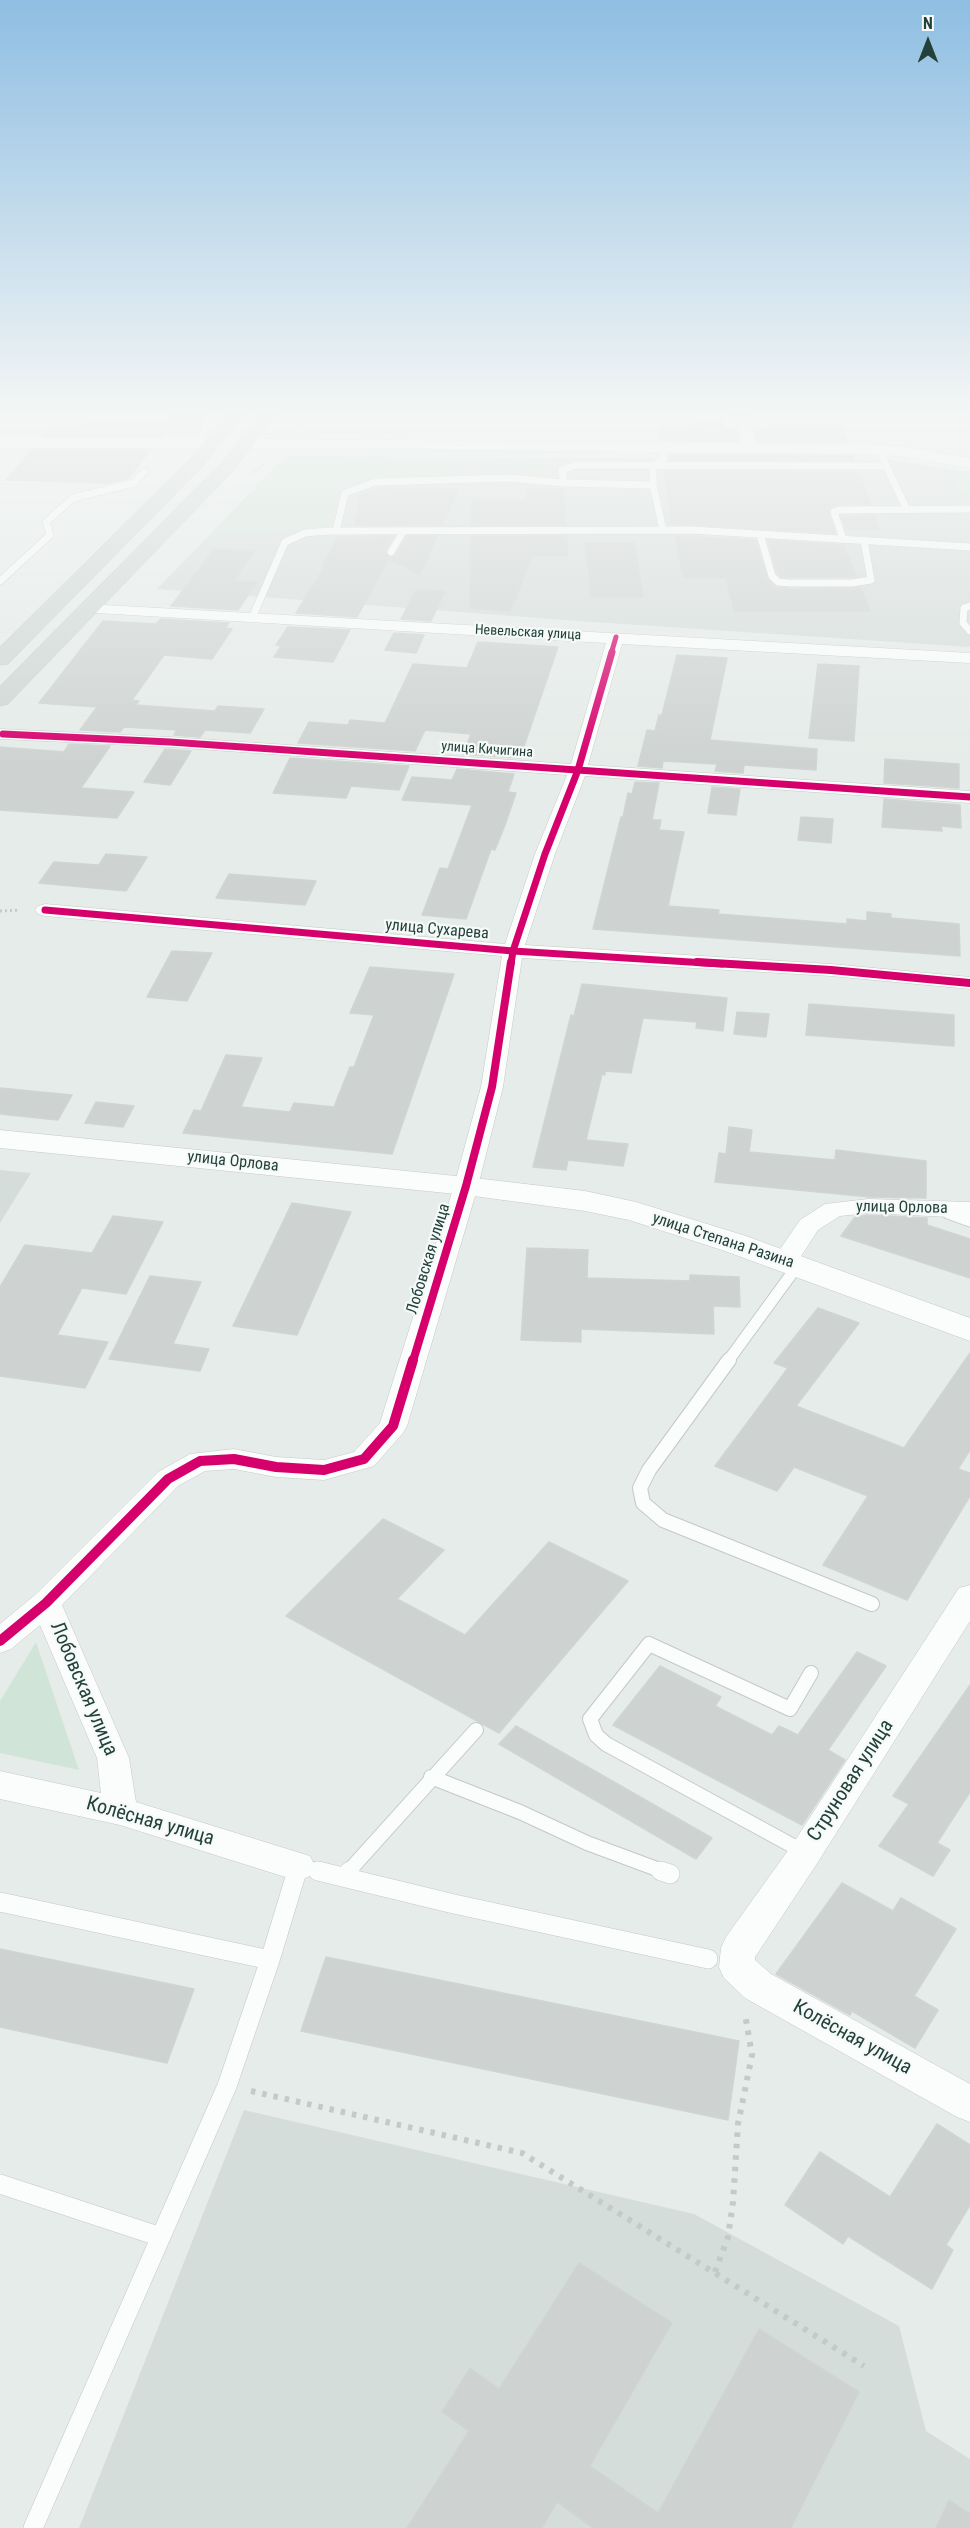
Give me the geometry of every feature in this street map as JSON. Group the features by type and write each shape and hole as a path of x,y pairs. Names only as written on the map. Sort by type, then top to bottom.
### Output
{"main road":[{"path":"0,659 128,530"},
{"path":"0,699 86,609 136,565 169,530"},
{"name":"улица Орлова","path":"0,1139 466,1186"},
{"name":"улица Степана Разина","path":"466,1186 585,1201 636,1212 792,1263 970,1330"}],"street":[{"name":"Невельская улица","path":"86,609 970,658"},
{"name":"Лобовская улица","path":"0,1641 46,1603 168,1479 200,1461 234,1459 276,1467 324,1470 364,1459 393,1426 466,1186 492,1088 513,951 545,854 578,770 616,637"},
{"name":"улица Кичигина","path":"3,734 148,741 970,797"},
{"name":"улица Сухарева","path":"45,910 513,951 831,970 970,983"},
{"name":"улица Орлова","path":"792,1263 808,1225 834,1209 868,1206 970,1210"},
{"name":"Струновая улица","path":"722,1963 739,1948 806,1852 970,1596"},
{"name":"Лобовская улица","path":"46,1603 113,1758 120,1811"},
{"name":"Колёсная улица","path":"0,1785 120,1811 298,1866"},
{"name":"Колёсная улица","path":"722,1963 758,1986 970,2104"}],"lane":[{"path":"0,581 50,535 48,530"},
{"path":"252,618 285,542 290,537 305,533 663,530 970,547"},
{"path":"840,530 843,539"},
{"path":"391,552 403,532"},
{"path":"760,534 772,576 778,582 789,583 852,583 871,580 864,540"},
{"path":"970,606 964,608 963,623 970,631"},
{"path":"933,1207 970,1221"},
{"path":"792,1263 649,1470 640,1488 643,1503 663,1520 872,1604"},
{"path":"806,1852 606,1744 596,1735 590,1719 649,1644 790,1709 811,1674"},
{"path":"345,1876 476,1730"},
{"path":"431,1778 520,1812 587,1843 670,1874"},
{"path":"33,2528 227,2086 270,1960 298,1866 454,1904 722,1963"},
{"path":"0,1902 270,1960"},
{"path":"0,2184 161,2236"}],"path":[{"path":"715,2272 728,2237 733,2202 738,2124 752,2055 722,1963"},
{"path":"227,2086 522,2153 864,2366"}],"shaded area":[{"path":"214,530 970,530 970,647 578,621 157,589"},
{"path":"0,1170 31,1173 0,1223"},
{"path":"244,2110 694,2214 899,2326 926,2431 970,2459 970,2528 79,2528"}],"green space":[{"path":"214,530 290,530 212,532"},
{"path":"36,1642 79,1770 0,1753 0,1701"}],"building":[{"path":"780,530 834,530 835,533"},
{"path":"394,536 385,551 390,558 395,555 407,536 437,536 420,575 389,559 357,617 296,613 325,566 322,566 338,537"},
{"path":"471,536 567,536 568,556 533,556 510,611 470,608"},
{"path":"675,536 756,540 767,578 775,586 789,589 861,587 870,611 734,611 726,578 683,578"},
{"path":"768,540 844,545 857,577 781,577 777,573"},
{"path":"585,543 635,543 643,597 591,597"},
{"path":"214,549 254,551 234,581 257,582 238,610 171,606"},
{"path":"416,590 445,591 431,621 401,619"},
{"path":"161,619 229,623 225,628 232,629 212,659 164,655 132,700 139,701 136,705 215,711 218,706 264,709 250,733 205,730 200,737 174,735 177,730 124,727 120,732 80,730 97,707 39,703 103,621 156,624"},
{"path":"288,627 350,630 333,662 274,657 281,646 276,645"},
{"path":"394,633 424,635 416,653 385,650"},
{"path":"478,642 558,647 520,758 463,754 471,734 425,730 415,751 298,743 309,722 348,725 350,720 385,723 413,664 467,668"},
{"path":"677,655 727,658 710,740 817,749 816,770 744,765 743,773 715,771 717,764 663,761 662,768 638,766 647,730 655,731 659,715 662,715"},
{"path":"818,664 859,666 854,741 809,738"},
{"path":"69,744 110,746 81,788 134,792 117,818 0,810 0,747 64,752"},
{"path":"165,749 191,751 170,785 144,782"},
{"path":"290,758 409,766 399,790 351,786 346,798 273,793"},
{"path":"885,759 959,764 959,788 884,783"},
{"path":"457,769 514,774 508,792 516,793 495,850 491,849 466,919 422,915 440,868 448,869 472,805 402,800 412,777 452,780"},
{"path":"635,782 659,783 652,820 661,820 659,830 684,832 668,906 719,910 718,914 847,924 847,919 867,921 867,912 891,914 891,918 959,924 960,956 593,929 621,817 623,817 628,793 632,794"},
{"path":"712,787 740,789 736,815 708,813"},
{"path":"884,799 960,805 961,828 941,826 942,831 882,827"},
{"path":"801,817 833,819 831,843 798,840"},
{"path":"106,854 147,857 126,891 39,883 54,862 99,865"},
{"path":"229,874 316,881 305,905 216,898"},
{"path":"172,951 212,953 187,1001 147,997"},
{"path":"370,967 454,974 392,1154 183,1133 194,1110 201,1111 226,1055 262,1058 241,1107 290,1112 294,1103 334,1107 350,1067 354,1067 374,1015 350,1013"},
{"path":"582,984 727,998 723,1031 696,1028 697,1022 643,1018 631,1073 605,1071 605,1075 602,1074 586,1140 628,1144 623,1166 568,1160 566,1170 533,1167 571,1015 574,1016"},
{"path":"809,1004 954,1015 954,1046 806,1035"},
{"path":"737,1012 769,1014 766,1037 734,1034"},
{"path":"0,1088 72,1095 58,1120 0,1114"},
{"path":"96,1102 134,1106 123,1127 85,1123"},
{"path":"729,1127 752,1130 749,1152 835,1160 836,1150 926,1161 926,1198 870,1197 715,1182 719,1153 726,1154"},
{"path":"292,1203 351,1212 297,1335 233,1326"},
{"path":"868,1215 927,1218 927,1225 970,1239 970,1278 841,1236 855,1217"},
{"path":"113,1216 163,1222 126,1294 82,1288 57,1335 108,1342 85,1388 0,1376 0,1287 25,1245 92,1253"},
{"path":"527,1248 588,1250 587,1278 690,1281 690,1275 739,1277 740,1307 713,1306 714,1334 581,1329 581,1342 521,1340"},
{"path":"150,1276 201,1282 173,1344 209,1349 200,1371 109,1359"},
{"path":"818,1308 859,1323 796,1406 904,1448 970,1353 970,1450 958,1469 970,1473 970,1496 907,1600 823,1565 868,1496 794,1467 777,1491 715,1466 788,1368 774,1363"},
{"path":"383,1519 444,1550 397,1599 465,1635 549,1542 628,1581 499,1733 286,1616"},
{"path":"857,1652 886,1666 828,1750 845,1760 802,1825 613,1725 660,1666 721,1697 715,1706 772,1735 779,1726 798,1735"},
{"path":"970,1685 970,1792 937,1843 950,1850 933,1876 879,1846 909,1804 893,1796"},
{"path":"516,1726 712,1838 696,1859 499,1744"},
{"path":"842,1883 893,1911 901,1898 956,1929 914,1996 938,2010 915,2048 852,2011 850,2015 776,1974"},
{"path":"0,1949 194,1989 167,2063 0,2027"},
{"path":"326,1957 739,2041 728,2120 301,2031"},
{"path":"937,2124 970,2145 970,2205 946,2245 953,2250 932,2289 848,2236 843,2244 785,2205 820,2152 890,2197"},
{"path":"579,2263 672,2323 590,2466 658,2513 759,2329 859,2392 791,2528 593,2528 557,2502 542,2528 407,2528 469,2431 442,2412 470,2368 499,2389"},
{"path":"949,2500 970,2514 970,2528 936,2528"}],"cycle path":[{"path":"0,1641 46,1603 168,1479 200,1461 234,1459 276,1467 324,1470 364,1459 393,1426 466,1186 492,1087 513,951 545,854 578,770 616,637"},
{"path":"3,734 170,742 970,797"},
{"path":"45,910 513,951 831,970 970,983"}]}
